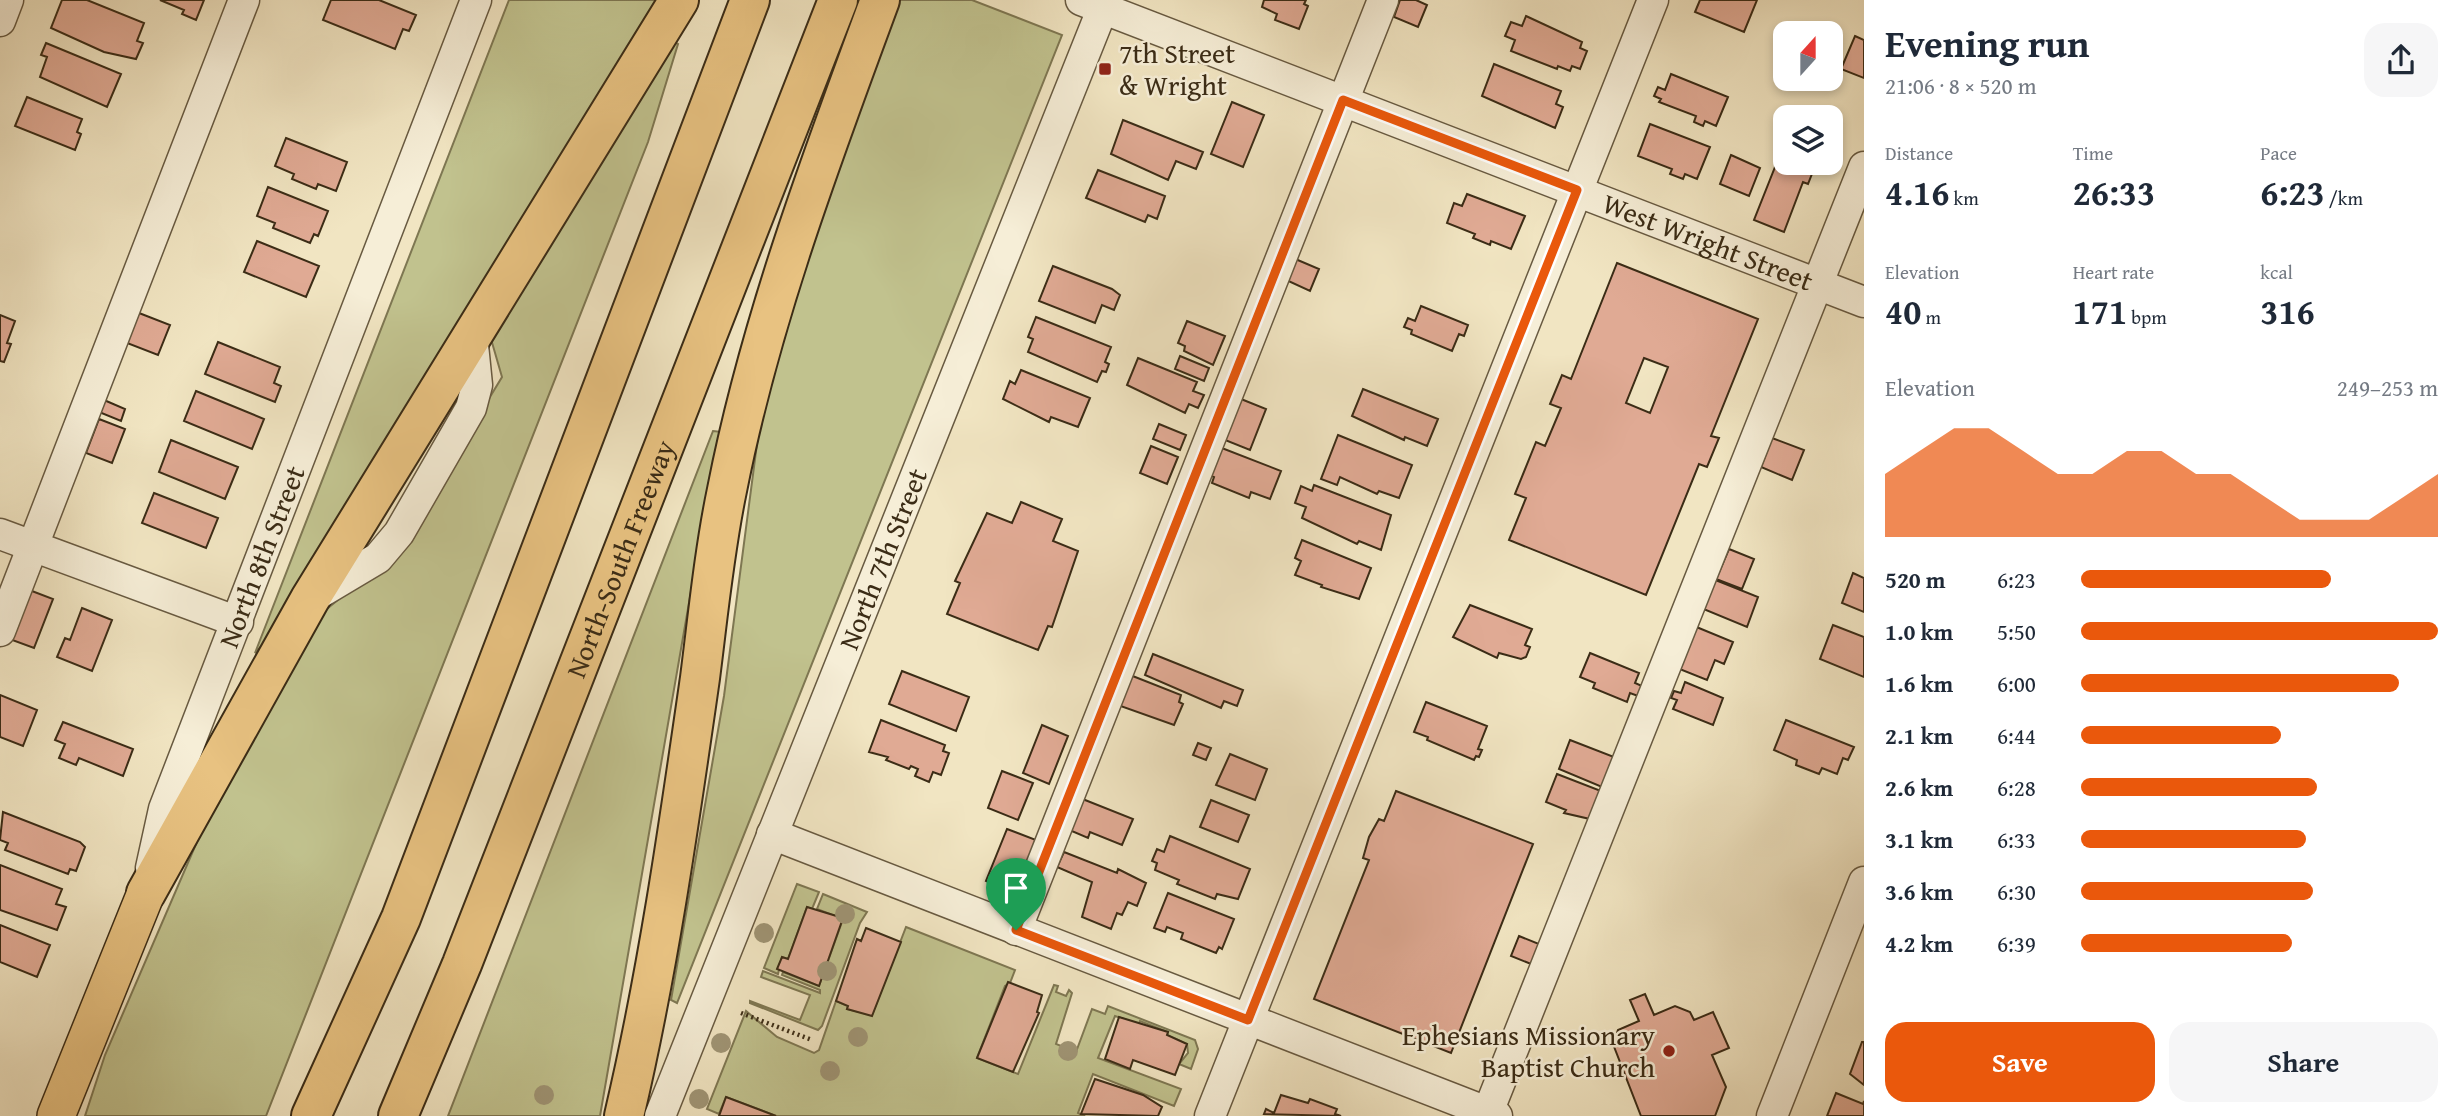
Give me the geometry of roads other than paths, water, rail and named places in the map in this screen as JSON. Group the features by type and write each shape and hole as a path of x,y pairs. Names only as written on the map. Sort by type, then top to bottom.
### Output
{"highway":[{"path":"146,892 310,599 679,0"},
{"path":"311,1116 401,918 750,0"},
{"name":"North-South Freeway","path":"398,1116 462,964 838,0"},
{"path":"624,1116 641,1045 687,765 726,493 747,398 822,158 880,0"}],"main road":[{"name":"North 8th Street","path":"56,1116 146,892"}],"street":[{"path":"0,21 8,0"},
{"path":"0,631 244,0"},
{"name":"North 8th Street","path":"146,892 164,809 475,0"},
{"path":"1016,930 1382,0"},
{"path":"1210,1116 1653,0"},
{"name":"West Wright Street","path":"1096,3 1864,302"},
{"name":"North 7th Street","path":"660,1116 1096,3"},
{"path":"772,834 1493,1114 1864,167"},
{"path":"0,534 238,622"},
{"path":"1772,1116 1864,882"}],"place":[{"name":"7th Street & Wright","path":"1105,69"},
{"name":"Ephesians Missionary Baptist Church","path":"1669,1051"}]}
